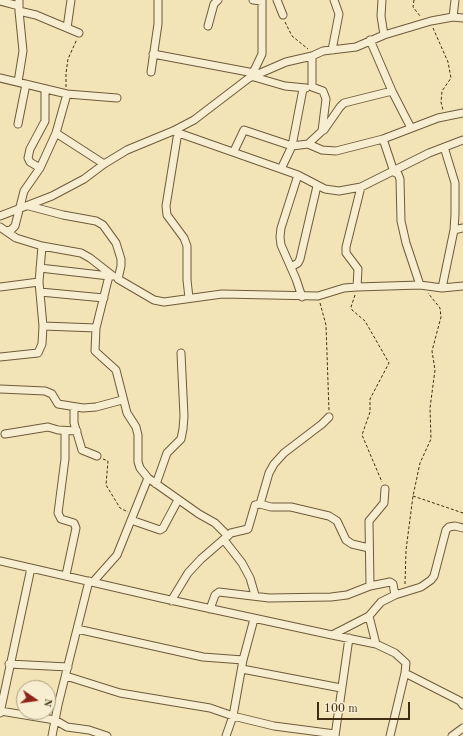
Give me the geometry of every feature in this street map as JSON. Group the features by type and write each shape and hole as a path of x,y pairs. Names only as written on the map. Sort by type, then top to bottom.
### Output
{"street":[{"path":"67,28 71,0"},
{"path":"151,72 158,24 158,0"},
{"path":"208,26 214,4 218,0"},
{"path":"252,76 262,54 262,0 253,0"},
{"path":"277,0 283,15"},
{"path":"332,50 339,14 334,0"},
{"path":"382,0 380,16 384,35"},
{"path":"453,17 455,0"},
{"path":"0,1 19,6 36,15 79,33"},
{"path":"18,82 23,47 19,6"},
{"path":"0,216 20,207 29,206 84,179 104,164 127,150 176,132 211,108 252,76 286,62 312,56 323,51 356,47 384,35 431,21 453,17 463,18"},
{"path":"370,40 392,91 411,128"},
{"path":"153,54 252,76 285,86 303,89 312,87 323,91 326,96 322,131"},
{"path":"312,56 312,87"},
{"path":"0,78 67,94 117,98"},
{"path":"18,124 26,84"},
{"path":"281,169 292,146 303,89"},
{"path":"40,168 30,162 28,158 30,150 45,121 46,90"},
{"path":"308,144 322,131 340,107 344,104 392,91"},
{"path":"3,229 11,230 15,226 24,191 40,168 56,133 67,94"},
{"path":"234,151 244,130 292,146 308,144 322,150 336,151 383,139 444,116 463,114"},
{"path":"176,132 234,151 298,175 317,186 339,191 361,187 394,172 411,161 463,140"},
{"path":"176,132 166,211 170,222 184,238 187,246 187,280 189,298"},
{"path":"56,133 104,164"},
{"path":"383,139 394,172 398,174 400,179 401,221 406,243 420,286"},
{"path":"442,288 454,230 455,193 453,172 444,147"},
{"path":"298,175 281,228 280,237 281,245 302,297"},
{"path":"291,267 298,263 300,259 317,186"},
{"path":"357,287 358,269 346,253 346,247 361,187"},
{"path":"455,193 463,191"},
{"path":"29,206 63,216 96,221 103,225 116,244 121,259 121,266 104,298 96,328 96,351 116,370 122,400 138,436 138,462 148,478 178,500 215,523 247,573 255,595"},
{"path":"454,230 463,228"},
{"path":"3,229 29,243 80,254 90,258 114,277 154,300 164,302 222,294 270,294 302,297 318,296 344,288 357,287 420,286 442,288 463,286"},
{"path":"0,357 38,353 42,344 39,282 42,246"},
{"path":"40,268 114,277"},
{"path":"0,287 39,282"},
{"path":"40,292 104,298"},
{"path":"42,326 96,328"},
{"path":"156,484 166,453 181,439 184,429 180,353"},
{"path":"0,389 45,391 52,394 58,404 74,407 96,407 122,400"},
{"path":"74,407 74,423 82,450 97,456"},
{"path":"260,504 269,472 274,464 284,453 329,417"},
{"path":"5,434 48,427 77,432"},
{"path":"65,431 65,459 58,513 61,520 74,523 76,528 66,575"},
{"path":"56,716 77,629 91,582 117,555 131,517 148,478"},
{"path":"370,586 369,521 384,503 385,489"},
{"path":"131,517 160,530 163,528 178,500"},
{"path":"171,601 188,573 234,532 248,529 255,505 260,504 271,507 291,507 329,516 337,521 346,540 352,544 369,548"},
{"path":"332,635 369,616 379,603 395,594 421,587 433,578 446,530 449,527 455,526 463,528"},
{"path":"0,561 66,575 171,601 376,644 395,653 404,660 406,665 390,736"},
{"path":"16,714 0,712 9,664 31,568"},
{"path":"210,609 215,595 219,592 255,595 269,598 330,597 347,595 370,586 390,582 393,584 395,594"},
{"path":"369,616 376,644"},
{"path":"226,736 233,716 243,660 254,619"},
{"path":"77,629 203,657 243,660"},
{"path":"66,676 120,693 210,708 233,716 274,726 335,735 349,638"},
{"path":"9,664 68,667"},
{"path":"242,669 341,688"},
{"path":"405,673 460,702 463,706"},
{"path":"52,736 55,720 67,727 89,730 107,736"},
{"path":"452,736 463,728"}],"path":[{"path":"414,0 413,7 416,12 421,17 431,21 436,38 448,62 451,78 442,91 440,102 444,116"},
{"path":"283,15 292,36 306,47 312,56"},
{"path":"67,94 67,66 79,33"},
{"path":"406,591 406,550 412,496 420,463 431,439 430,408 435,370 432,351 441,317 440,308 435,300 420,286"},
{"path":"357,287 351,307 352,310 365,321 389,363 370,399 370,412 362,435 385,489"},
{"path":"318,296 326,325 329,370 329,417"},
{"path":"97,456 108,461 106,485 120,508 131,517"},
{"path":"412,496 463,513"}]}
